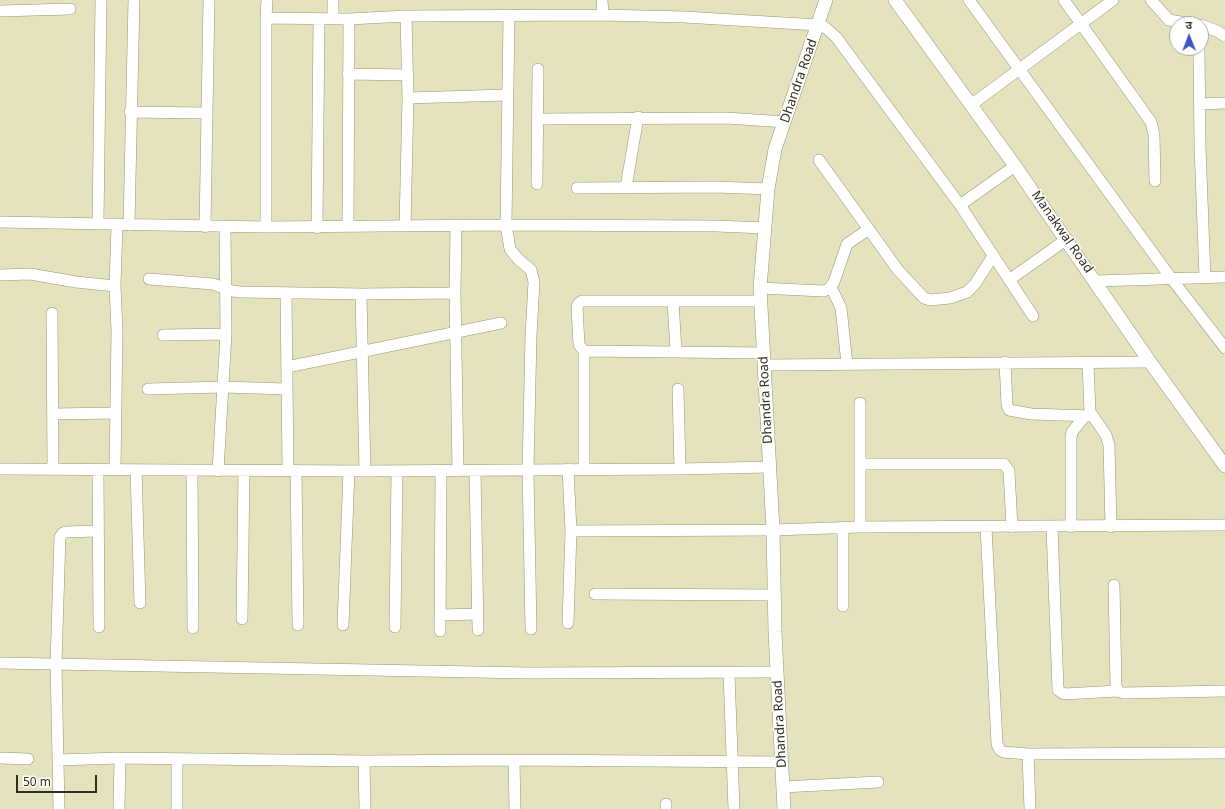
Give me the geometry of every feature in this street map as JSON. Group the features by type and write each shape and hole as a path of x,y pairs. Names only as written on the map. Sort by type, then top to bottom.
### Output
{"street":[{"path":"98,223 101,0"},
{"path":"115,470 115,286 123,225 130,112 134,0"},
{"path":"205,227 209,0"},
{"path":"266,0 266,227"},
{"path":"333,0 333,18"},
{"path":"602,0 603,15"},
{"name":"Dhandra Road","path":"784,809 774,596 773,530 761,295 768,189 775,149 826,0"},
{"name":"Manakwal Road","path":"895,0 1067,239 1150,362 1225,466"},
{"path":"969,0 1018,70 1171,278 1225,348"},
{"path":"1064,0 1151,122 1154,135 1155,181"},
{"path":"971,105 1113,0"},
{"path":"1151,0 1169,20"},
{"path":"0,11 70,9"},
{"path":"509,15 506,226 508,241 513,254 531,270 534,277 528,470 531,629"},
{"path":"266,18 350,19 406,16 603,15 684,17 818,25 831,31 960,205 1033,316"},
{"path":"405,226 408,98 406,16"},
{"path":"317,228 319,19"},
{"path":"348,227 348,74 350,19"},
{"path":"1209,28 1218,31 1225,36"},
{"path":"1199,56 1205,278"},
{"path":"537,184 538,69"},
{"path":"348,74 408,75"},
{"path":"408,98 507,95"},
{"path":"1200,104 1225,103"},
{"path":"130,112 207,113"},
{"path":"538,119 638,117 726,118 785,122"},
{"path":"626,187 638,117"},
{"path":"820,160 913,288 924,298 930,300 950,298 967,292 975,284 993,256"},
{"path":"960,205 1015,166"},
{"path":"577,188 626,187 768,189"},
{"path":"0,222 317,228 456,225 716,226 766,228"},
{"path":"456,225 455,293 457,332 458,471"},
{"path":"218,471 226,334 225,227"},
{"path":"847,364 840,308 831,287 847,244 869,229"},
{"path":"1009,280 1067,239"},
{"path":"0,274 34,274 76,282 115,286"},
{"path":"1096,281 1225,277"},
{"path":"149,279 213,284 226,289 241,292 360,294 455,293"},
{"path":"584,469 584,352 579,345 577,307 580,302 673,301 822,291 831,287"},
{"path":"286,293 287,367 298,625"},
{"path":"360,294 363,351 365,471"},
{"path":"673,301 676,352"},
{"path":"52,313 54,414 53,469"},
{"path":"287,367 501,323"},
{"path":"163,335 226,334"},
{"path":"584,352 676,352 847,364 1150,362"},
{"path":"1005,362 1007,402 1010,410 1031,414 1088,416"},
{"path":"1088,363 1088,416 1106,435 1109,445 1111,526"},
{"path":"148,388 223,386 288,389"},
{"path":"678,389 680,469"},
{"path":"860,403 860,527"},
{"path":"54,414 115,413"},
{"path":"1071,526 1071,438 1072,432 1088,416"},
{"path":"860,464 1004,464 1009,471 1012,527"},
{"path":"0,469 475,471 769,467"},
{"path":"568,469 571,531 568,623"},
{"path":"98,470 98,627"},
{"path":"136,470 140,603"},
{"path":"192,471 193,628"},
{"path":"242,619 244,471"},
{"path":"343,624 349,471"},
{"path":"395,627 397,471"},
{"path":"440,631 441,471"},
{"path":"475,471 478,630"},
{"path":"571,531 773,530 860,527 1225,525"},
{"path":"986,527 998,744 1003,752 1028,754 1225,753"},
{"path":"1052,527 1058,690 1064,694 1118,691 1123,693 1225,691"},
{"path":"843,528 843,606"},
{"path":"58,809 56,664 60,537 66,532 97,532"},
{"path":"1114,585 1116,686 1118,691"},
{"path":"595,594 774,596"},
{"path":"440,615 478,614"},
{"path":"0,663 528,673 777,672"},
{"path":"729,673 734,809"},
{"path":"1028,754 1030,809"},
{"path":"0,758 28,759"},
{"path":"58,760 120,758 364,761 514,760 782,762"},
{"path":"119,809 120,758"},
{"path":"177,759 177,809"},
{"path":"514,760 515,809"},
{"path":"364,761 365,809"},
{"path":"783,787 878,782"}]}
